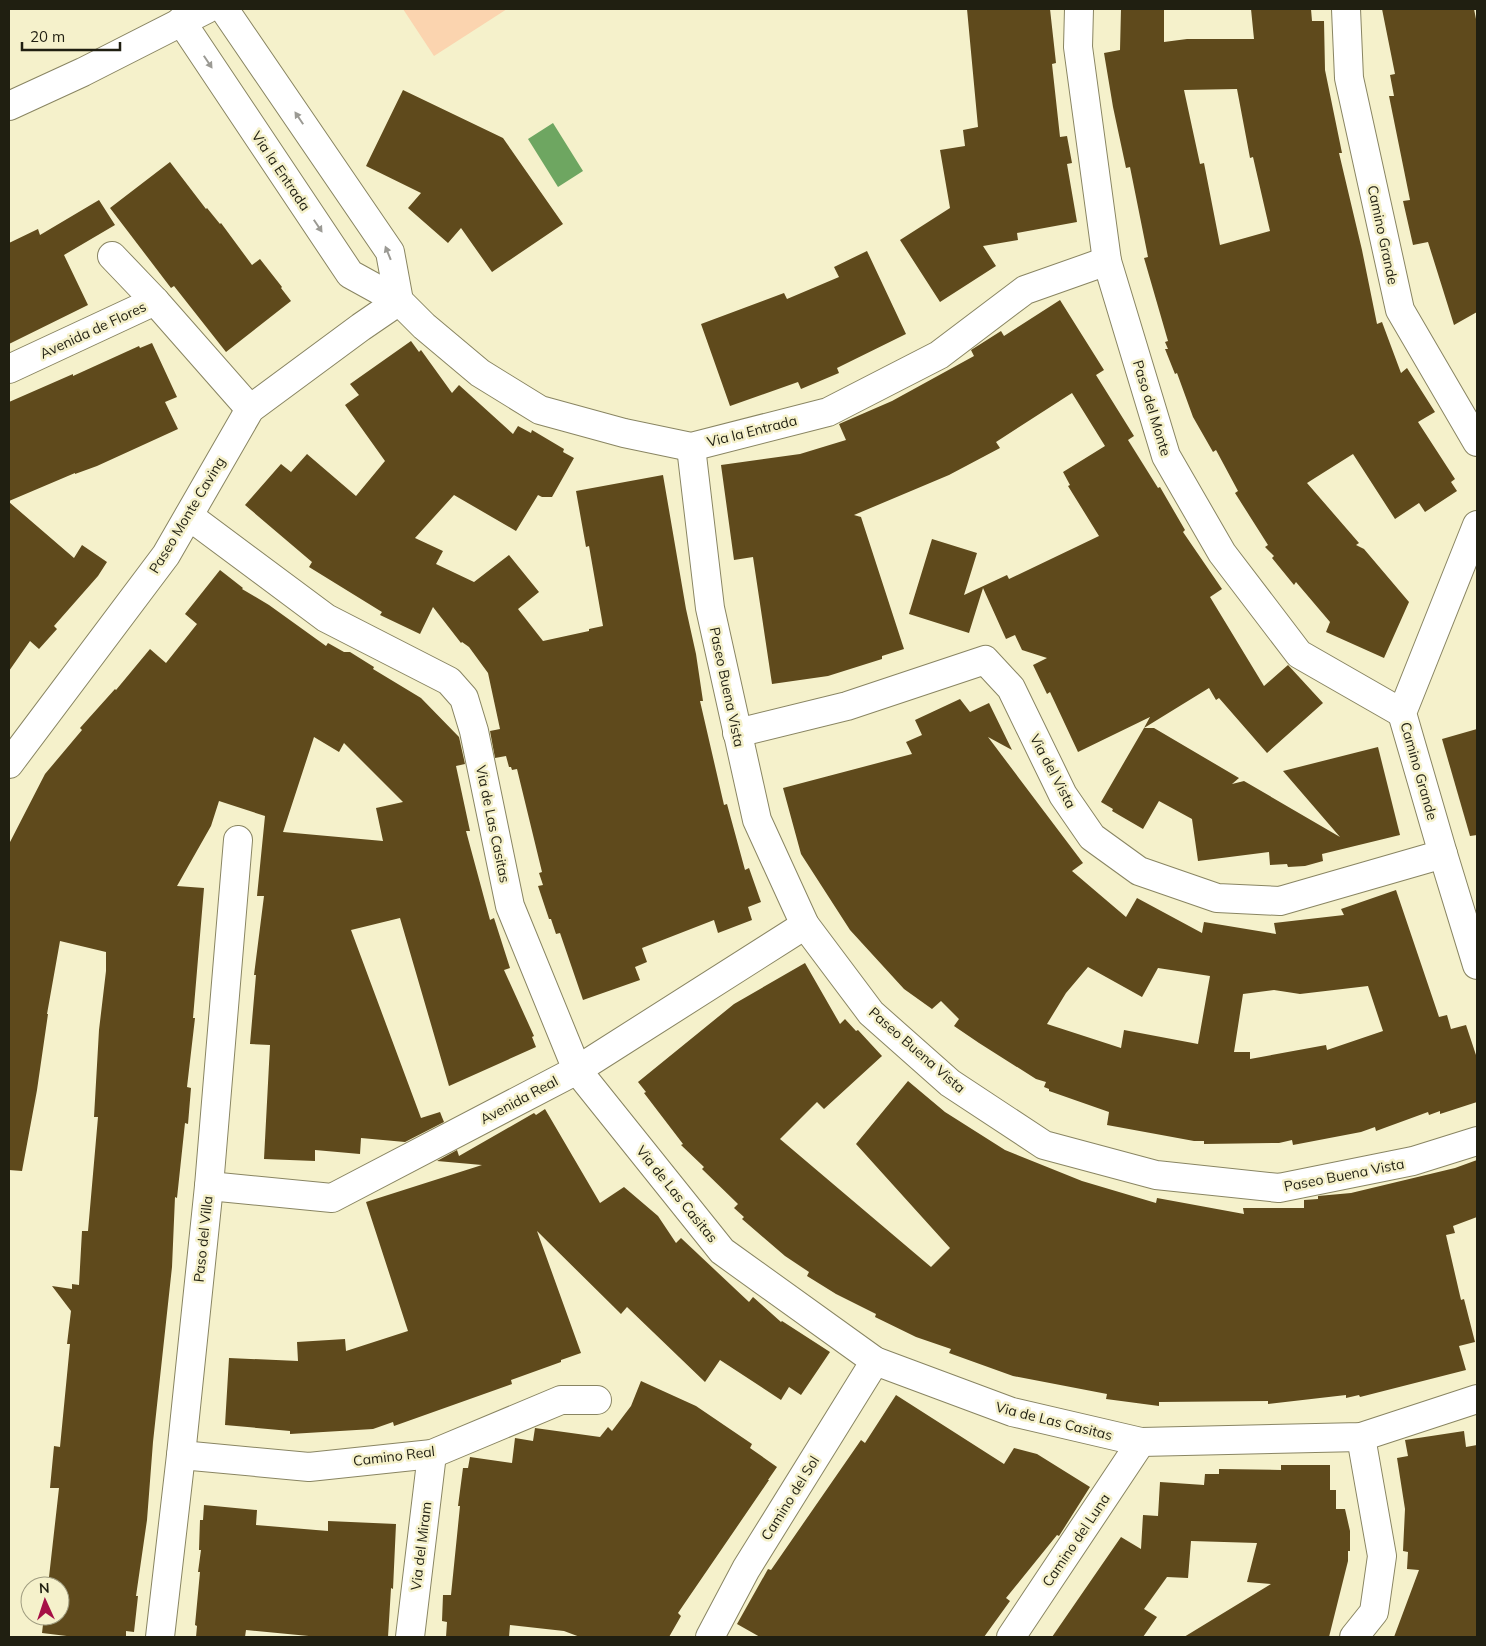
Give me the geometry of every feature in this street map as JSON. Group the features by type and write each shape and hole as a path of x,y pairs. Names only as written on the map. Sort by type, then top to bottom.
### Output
{"main road":[{"path":"9,106 83,72 207,9"},
{"path":"224,9 390,252 399,301"},
{"name":"Paso del Monte","path":"1079,9 1078,47 1107,261 1166,456 1222,553 1299,654 1402,713"},
{"name":"Camino Grande","path":"1346,9 1349,78 1400,310 1477,442"},
{"name":"Via la Entrada","path":"182,21 350,274 399,301 424,326 480,373 540,410 624,433 691,447 828,412 939,354 1025,290 1107,261"},
{"path":"112,256 155,301"},
{"name":"Avenida de Flores","path":"9,369 155,301 250,409"},
{"name":"Paseo Monte Caving","path":"9,764 166,555 250,409 399,301"},
{"name":"Paseo Buena Vista","path":"691,447 710,608 757,820 805,925 871,1013 950,1083 1044,1145 1156,1175 1279,1188 1413,1161 1477,1140"},
{"name":"Via de Las Casitas","path":"188,516 326,618 449,681 464,698 474,731 510,906 577,1070 722,1251 875,1361 1012,1412 1141,1442 1362,1437 1477,1400"},
{"name":"Camino Grande","path":"1477,525 1402,713 1477,965"},
{"name":"Via del Vista","path":"737,733 847,706 985,660 1011,688 1063,795 1092,837 1139,871 1217,898 1280,901 1443,854"},
{"name":"Paso del Villa","path":"160,1637 182,1455 209,1186 238,840"},
{"name":"Avenida Real","path":"209,1186 332,1198 577,1070 805,925"},
{"name":"Camino del Sol","path":"710,1637 746,1569 875,1361"},
{"name":"Camino Real","path":"182,1455 308,1466 432,1454 561,1400 597,1400"},
{"path":"1354,1637 1374,1612 1382,1556 1362,1437"},
{"name":"Camino del Luna","path":"1011,1637 1141,1442"},
{"name":"Via del Miram","path":"410,1637 432,1454"}],"shaded area":[{"path":"403,9 507,9 434,56"},
{"path":"553,123 583,171 558,187 528,139"}],"building":[{"path":"967,9 1050,9 1056,63 1052,64 1060,137 1067,136 1072,163 1067,164 1077,222 1017,233 1018,240 983,246 996,266 940,302 900,240 950,208 940,150 965,146 963,130 978,127"},
{"path":"1121,9 1164,9 1164,42 1187,39 1254,39 1251,9 1311,9 1312,21 1324,21 1325,70 1342,153 1339,153 1377,324 1382,322 1401,373 1407,368 1435,412 1418,422 1455,479 1451,482 1457,491 1425,512 1419,503 1395,519 1353,454 1307,483 1359,543 1356,545 1364,549 1409,602 1384,658 1326,632 1330,622 1296,582 1294,585 1272,558 1274,556 1265,547 1268,545 1235,493 1238,491 1216,450 1213,452 1193,417 1177,373 1175,374 1165,349 1168,349 1165,342 1168,341 1144,258 1148,257 1130,167 1126,168 1113,107 1104,53 1120,50","holes":["1237,89 1250,158 1253,157 1270,231 1220,245 1204,163 1200,164 1184,90"]},
{"path":"1382,9 1474,9 1477,24 1477,312 1454,325 1428,242 1413,245 1403,201 1410,200 1389,96 1394,96 1390,75 1395,74"},
{"path":"403,90 503,138 563,224 492,272 461,228 448,243 408,208 421,193 366,166"},
{"path":"170,162 206,209 221,223 252,265 260,259 291,301 226,352 174,286 171,288 110,208"},
{"path":"99,200 115,225 64,255 88,305 9,344 9,243 38,229 40,235"},
{"path":"867,251 906,334 837,368 839,373 801,389 798,382 730,406 701,324 784,293 787,299 839,277 834,267"},
{"path":"1060,300 1104,370 1096,375 1134,436 1128,440 1158,488 1160,487 1185,530 1183,532 1222,589 1210,597 1264,686 1288,665 1323,703 1267,753 1219,698 1216,700 1209,688 1144,728 1150,717 1078,752 1050,692 1047,694 1033,665 1047,658 1022,650 1015,635 1006,639 983,588 969,633 909,614 932,539 977,553 964,595 1007,575 1009,579 1099,536 1068,486 1070,485 1063,472 1105,446 1072,393 996,442 1000,448 949,475 854,515 861,517 904,649 882,656 882,659 828,676 772,684 753,557 734,560 721,465 800,454 846,440 839,424 892,401 974,356 971,350 1001,331 1004,336"},
{"path":"411,341 419,352 421,350 452,393 459,385 513,434 518,426 531,433 532,430 564,449 563,452 574,458 552,497 538,495 516,531 454,495 415,538 443,551 436,564 474,582 509,555 539,592 518,609 543,641 603,626 589,546 586,547 576,491 663,475 686,609 696,654 703,701 700,701 724,805 727,804 745,870 749,868 761,902 748,907 752,920 718,933 714,920 642,948 647,962 635,967 640,980 583,1000 560,933 556,934 538,886 543,885 539,873 542,872 517,769 512,770 509,767 506,756 495,758 490,731 500,729 488,673 469,647 461,643 433,607 420,634 380,615 382,612 309,567 312,562 245,505 281,464 291,472 307,454 356,496 385,461 345,405 359,395 350,384"},
{"path":"152,343 177,397 165,402 178,429 97,466 75,473 9,501 9,402 139,346 140,348"},
{"path":"9,502 74,558 82,545 107,562 98,576 54,626 57,629 39,649 30,641 9,671"},
{"path":"220,570 242,589 269,605 326,646 328,643 344,652 350,652 374,667 373,669 421,698 459,737 465,764 456,766 470,831 466,831 490,920 494,918 510,968 504,970 534,1036 532,1037 536,1047 449,1086 400,918 351,930 421,1118 440,1112 444,1122 405,1142 361,1138 360,1154 315,1150 315,1161 264,1159 270,1045 250,1044 256,975 254,975 264,896 257,896 265,816 219,801 211,826 177,886 204,888 193,1018 195,1018 187,1087 191,1088 188,1124 185,1123 177,1198 175,1197 172,1267 153,1442 147,1520 136,1596 138,1596 134,1632 126,1631 126,1637 75,1637 42,1633 43,1626 70,1626 70,1576 49,1576 59,1488 50,1488 54,1446 60,1447 70,1344 67,1344 71,1311 52,1286 72,1289 72,1284 79,1285 82,1231 88,1231 98,1117 94,1117 106,952 60,941 47,1014 37,1090 22,1171 9,1170 9,844 45,774 82,730 80,728 116,690 150,649 166,663 197,624 185,614","holes":["314,737 339,752 344,743 403,802 376,808 383,841 283,832"]},
{"path":"960,699 970,712 989,703 1012,750 988,737 1083,863 1072,871 1126,917 1137,898 1202,933 1204,922 1276,934 1274,923 1344,915 1341,909 1396,890 1439,1017 1447,1015 1451,1029 1466,1025 1477,1058 1477,1102 1440,1114 1440,1111 1429,1115 1428,1112 1376,1131 1375,1127 1361,1132 1293,1145 1292,1140 1279,1143 1204,1144 1204,1141 1194,1141 1107,1125 1109,1112 1049,1091 1049,1089 1044,1087 1046,1082 1036,1079 954,1026 959,1019 941,1001 932,1009 904,989 850,930 801,854 783,788 912,754 906,742 922,735 915,720","holes":["1088,967 1142,997 1158,968 1210,976 1198,1044 1124,1030 1121,1048 1047,1024 1066,993","1368,986 1383,1031 1327,1050 1326,1045 1250,1059 1250,1052 1234,1052 1243,994 1274,990 1300,994"]},
{"path":"1144,728 1154,728 1239,778 1232,784 1244,781 1340,837 1283,771 1378,747 1400,835 1322,854 1323,861 1305,866 1270,865 1269,852 1198,861 1192,819 1159,801 1143,829 1112,811 1113,809 1101,802"},
{"path":"1477,729 1477,835 1470,836 1442,739"},
{"path":"805,963 840,1024 845,1019 882,1056 824,1109 817,1102 780,1139 931,1267 950,1248 856,1144 908,1081 945,1112 1005,1150 1082,1181 1156,1203 1157,1198 1244,1214 1243,1208 1304,1208 1304,1200 1318,1199 1318,1196 1351,1193 1455,1168 1477,1160 1477,1217 1453,1226 1455,1233 1446,1235 1461,1300 1464,1299 1475,1342 1459,1346 1466,1370 1360,1397 1359,1395 1346,1398 1346,1395 1268,1404 1268,1401 1159,1402 1159,1406 1106,1399 1107,1394 1013,1376 949,1353 951,1349 916,1337 875,1317 876,1314 836,1294 807,1276 809,1272 785,1256 742,1219 744,1217 734,1208 738,1204 702,1169 704,1167 681,1145 683,1144 644,1093 646,1092 638,1082 734,1004"},
{"path":"545,1109 600,1203 624,1187 658,1216 676,1243 681,1238 749,1302 753,1297 781,1322 830,1352 801,1395 789,1387 781,1400 720,1360 705,1382 627,1307 621,1314 537,1231 581,1353 511,1380 512,1384 394,1426 393,1422 373,1429 290,1434 290,1431 225,1425 229,1358 298,1361 297,1342 345,1339 346,1351 408,1331 366,1202 482,1165 437,1161 457,1150 459,1156 534,1113 536,1115"},
{"path":"641,1381 696,1406 752,1444 750,1448 777,1467 678,1613 681,1616 669,1637 580,1637 564,1631 510,1625 509,1637 446,1637 447,1622 442,1621 443,1595 451,1595 463,1468 468,1468 470,1457 512,1463 515,1438 533,1441 535,1428 600,1437 608,1427 612,1431 631,1406"},
{"path":"896,1395 1004,1464 1014,1448 1037,1454 1090,1487 1059,1536 1057,1535 1006,1598 1010,1601 984,1637 760,1637 737,1624 768,1569 771,1570 861,1440 865,1443"},
{"path":"1464,1431 1466,1447 1477,1445 1477,1637 1394,1637 1419,1570 1407,1569 1408,1552 1403,1551 1405,1509 1397,1458 1408,1456 1405,1440"},
{"path":"1281,1465 1330,1465 1330,1490 1336,1490 1336,1509 1345,1509 1350,1531 1350,1551 1348,1551 1348,1561 1329,1637 1184,1637 1271,1584 1247,1582 1257,1543 1191,1541 1188,1578 1167,1577 1144,1609 1157,1617 1143,1637 1052,1637 1121,1537 1141,1549 1143,1515 1158,1516 1160,1482 1204,1485 1205,1474 1219,1474 1219,1469 1281,1470"},
{"path":"204,1505 257,1510 256,1525 328,1531 328,1521 396,1524 393,1589 391,1588 388,1637 319,1637 246,1630 245,1637 196,1637 197,1626 195,1625 200,1572 198,1572 201,1550 199,1550 200,1520 203,1520"}]}
